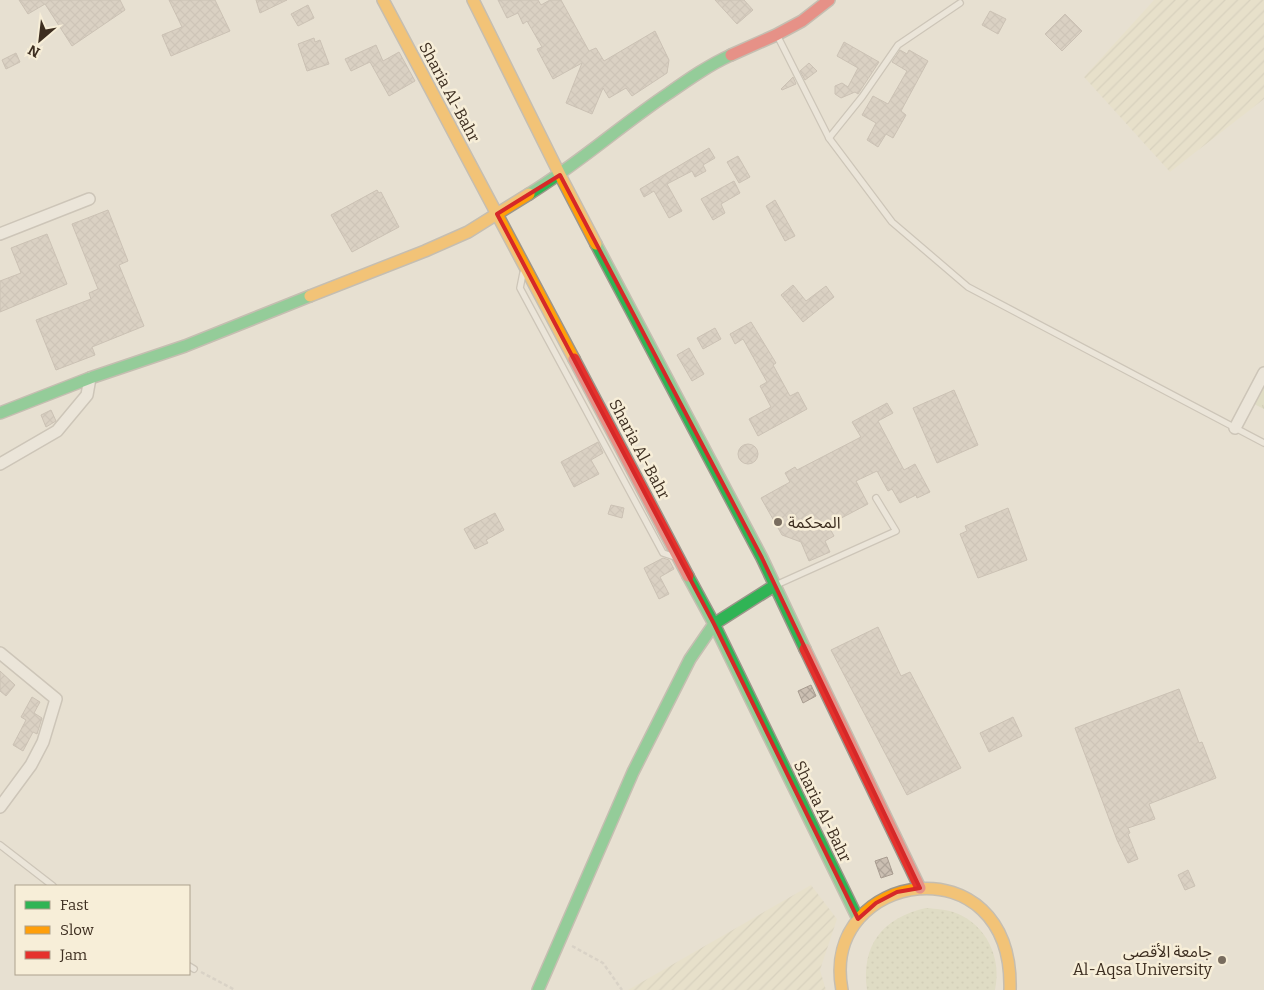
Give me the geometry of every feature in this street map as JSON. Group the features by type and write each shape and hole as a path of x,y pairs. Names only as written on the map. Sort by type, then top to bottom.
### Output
{"main road":[{"name":"Sharia Al-Bahr","path":"383,0 714,624 858,919"},
{"path":"473,0 560,175 762,558 920,888"},
{"path":"0,413 90,378 185,346 425,251 468,232 560,175 629,120 697,73 719,60 802,21 829,0"},
{"path":"538,990 633,772 690,659 714,624 774,586"},
{"path":"842,990 839,971 844,944 858,919 876,903 896,892 920,888 946,890 970,900 990,916 1004,938 1011,963 1010,990"}],"street":[{"path":"0,234 89,199"},
{"path":"1235,428 1264,373"},
{"path":"0,464 57,431 87,395 90,378"},
{"path":"0,653 56,699 43,742 31,765 0,806"}],"lane":[{"path":"829,138 862,97 898,44 960,3"},
{"path":"776,34 829,138 892,222 968,287 1264,443"},
{"path":"774,586 896,531 876,498"},
{"path":"0,845 52,885"}],"path":[{"path":"560,939 603,963 622,990"},
{"path":"191,967 235,990"}],"highlighted area":[{"path":"560,175 762,558 920,888 897,892 876,903 858,919 714,624 497,214"}],"shaded area":[{"path":"1154,0 1264,0 1264,99 1170,172 1084,77"},
{"path":"811,885 837,919 820,970 826,990 628,990"}],"green space":[{"path":"1264,365 1264,409 1246,400"},
{"path":"926,908 956,913 967,918 984,934 994,955 997,978 995,990 867,990 866,974 868,960 871,947 878,936 886,926 897,919"}],"building":[{"path":"19,0 120,0 125,10 72,46 45,4 28,14"},
{"path":"169,0 215,0 230,31 171,56 162,35 182,27"},
{"path":"256,0 287,0 260,13"},
{"path":"498,0 538,0 541,5 550,0 561,0 589,51 596,48 604,61 655,31 669,60 667,73 632,96 626,88 609,98 603,88 592,114 566,103 582,63 553,79 537,49 542,47 527,21 523,24 518,13 507,18"},
{"path":"715,0 744,0 753,10 737,24"},
{"path":"308,5 314,18 298,26 291,14"},
{"path":"990,11 1006,19 998,34 982,25"},
{"path":"1065,14 1082,31 1062,51 1045,34"},
{"path":"314,38 315,42 320,40 329,64 307,71 298,44"},
{"path":"844,42 879,62 858,94 855,92 841,98 835,94 835,86 842,83 848,87 858,68 837,56"},
{"path":"376,45 383,61 399,52 415,81 389,96 370,62 351,71 345,59"},
{"path":"900,50 907,54 909,50 928,61 901,111 906,115 893,138 886,134 878,147 867,140 876,123 862,115 873,96 888,104 907,71 892,62"},
{"path":"16,53 20,62 6,69 2,60"},
{"path":"809,63 817,71 805,80 800,71"},
{"path":"793,77 796,84 782,90 781,89"},
{"path":"709,148 715,158 703,165 706,171 695,177 692,171 667,184 682,211 669,218 654,191 644,197 640,189"},
{"path":"738,156 750,177 739,183 727,162"},
{"path":"734,181 740,193 721,204 725,213 713,220 701,199"},
{"path":"377,190 379,193 381,192 399,227 352,252 331,215"},
{"path":"775,200 795,236 785,241 766,206"},
{"path":"108,210 128,261 119,265 144,326 92,347 95,355 56,370 36,320 91,299 89,293 98,289 72,224"},
{"path":"47,234 67,284 0,312 0,281 21,273 11,248"},
{"path":"793,285 806,301 826,286 834,297 803,322 781,295"},
{"path":"751,322 776,363 773,365 790,396 798,392 807,409 758,436 749,419 771,407 760,386 767,382 743,339 735,344 730,334"},
{"path":"715,328 721,339 703,349 697,338"},
{"path":"689,348 704,374 692,381 677,355"},
{"path":"954,390 978,445 937,463 913,408"},
{"path":"887,403 893,413 878,421 904,470 915,464 930,492 917,498 916,495 900,503 892,489 888,491 877,471 856,481 868,504 828,525 834,536 825,541 830,552 809,561 801,542 782,535 761,498 790,482 785,473 795,467 797,470 861,437 852,422"},
{"path":"51,410 56,421 46,427 41,415"},
{"path":"598,442 603,453 591,460 599,474 574,487 561,462"},
{"path":"748,444 755,447 758,454 755,461 748,464 741,461 738,454 741,447"},
{"path":"611,505 624,508 622,518 608,514"},
{"path":"1008,508 1027,560 978,578 960,534 967,531 965,526"},
{"path":"495,513 504,530 486,540 488,543 475,549 464,529"},
{"path":"663,558 669,560 674,569 660,577 669,594 659,599 644,568"},
{"path":"878,627 901,676 910,672 961,768 907,795 831,650"},
{"path":"0,671 15,685 6,696 0,691"},
{"path":"811,685 816,696 803,703 798,691"},
{"path":"1179,689 1199,743 1202,742 1216,778 1149,804 1155,819 1128,828 1130,833 1128,834 1138,859 1128,863 1117,840 1075,728"},
{"path":"32,697 40,702 34,713 42,718 37,734 33,732 23,751 13,745 26,720 21,717"},
{"path":"1013,717 1022,736 989,752 980,733"},
{"path":"887,857 893,874 881,878 875,861"},
{"path":"1188,870 1195,886 1185,890 1178,875"}],"traffic: fast":[{"path":"529,194 684,83 731,55"},
{"path":"596,244 762,558 805,649"},
{"path":"0,413 90,378 185,346 310,296"},
{"path":"688,576 714,624 858,919"},
{"path":"538,990 633,772 690,659 714,624 774,586"}],"traffic: slow":[{"path":"383,0 574,359"},
{"path":"473,0 596,244"},
{"path":"310,296 468,232 529,194"},
{"path":"842,990 843,949 859,918 886,898 919,889 953,892 982,910 1003,942 1010,990"}],"traffic: jam":[{"path":"731,55 802,21 829,0"},
{"path":"574,359 688,576"},
{"path":"805,649 920,888"}],"place":[{"name":"المحكمة","path":"778,522"},
{"name":"جامعة الأقصى Al-Aqsa University","path":"1222,960"}]}
